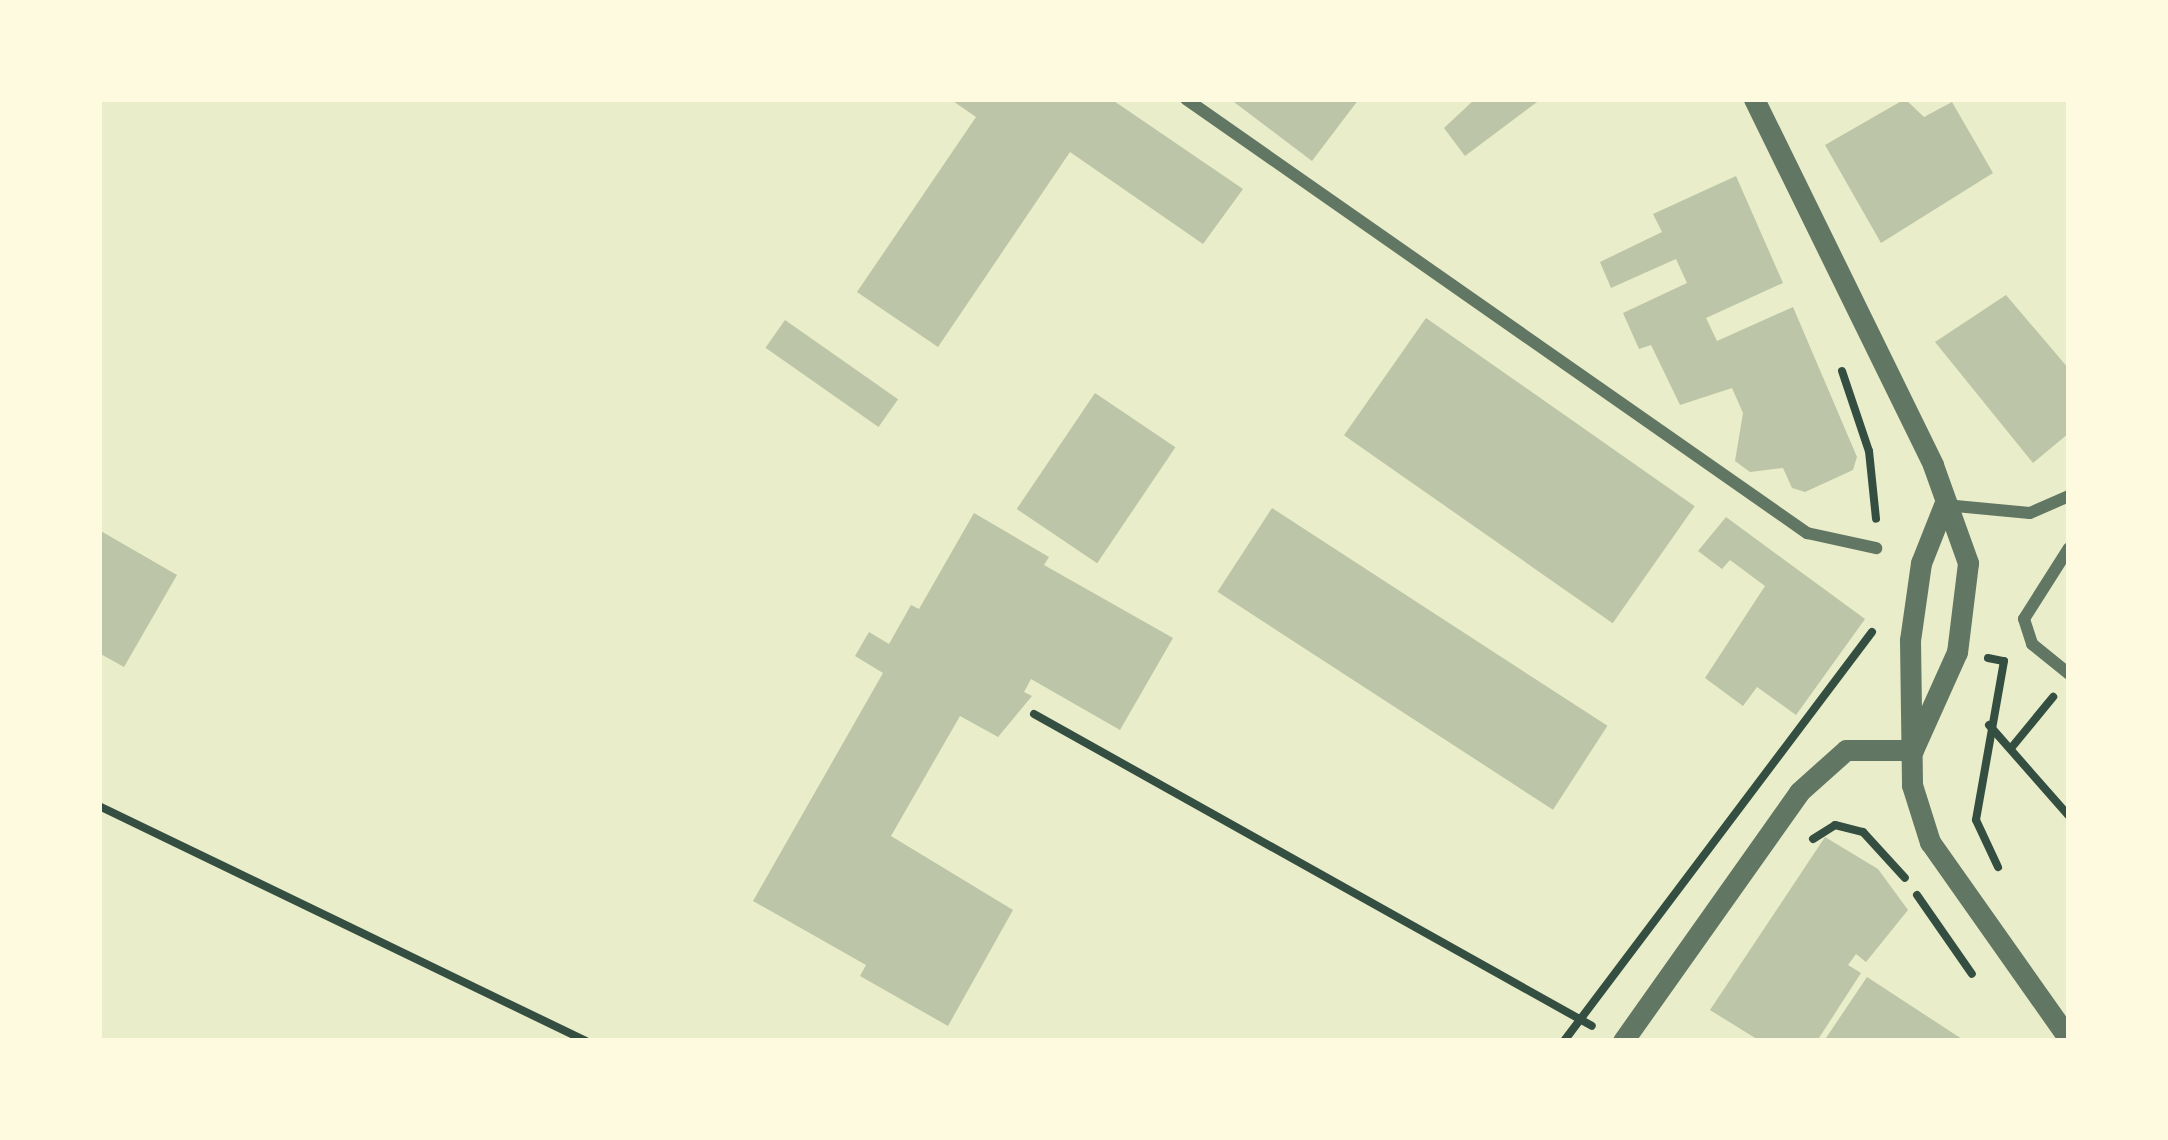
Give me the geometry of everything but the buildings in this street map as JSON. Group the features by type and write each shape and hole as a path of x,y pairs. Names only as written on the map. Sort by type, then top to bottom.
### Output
{"street":[{"path":"1186,99 1807,533 1876,548"},
{"path":"1754,99 1873,346 1968,562 1957,652 1913,751"},
{"path":"1944,505 2030,513 2069,497"},
{"path":"1944,505 1921,563 1910,640 1912,785 1930,842 2069,1039"},
{"path":"2069,548 2024,620 2032,644 2069,674"},
{"path":"1623,1041 1798,792 1846,750 1913,751"}],"path":[{"path":"1873,346 1838,360 1869,451 1876,548"},
{"path":"1564,1041 1873,631"},
{"path":"1957,652 2004,661 1988,724 1976,820 2001,872"},
{"path":"2012,747 2060,688"},
{"path":"1034,714 1580,1017"},
{"path":"1988,724 2069,816"},
{"path":"99,806 586,1041"},
{"path":"1727,821 1793,863 1835,825 1863,832 1972,974"}]}
